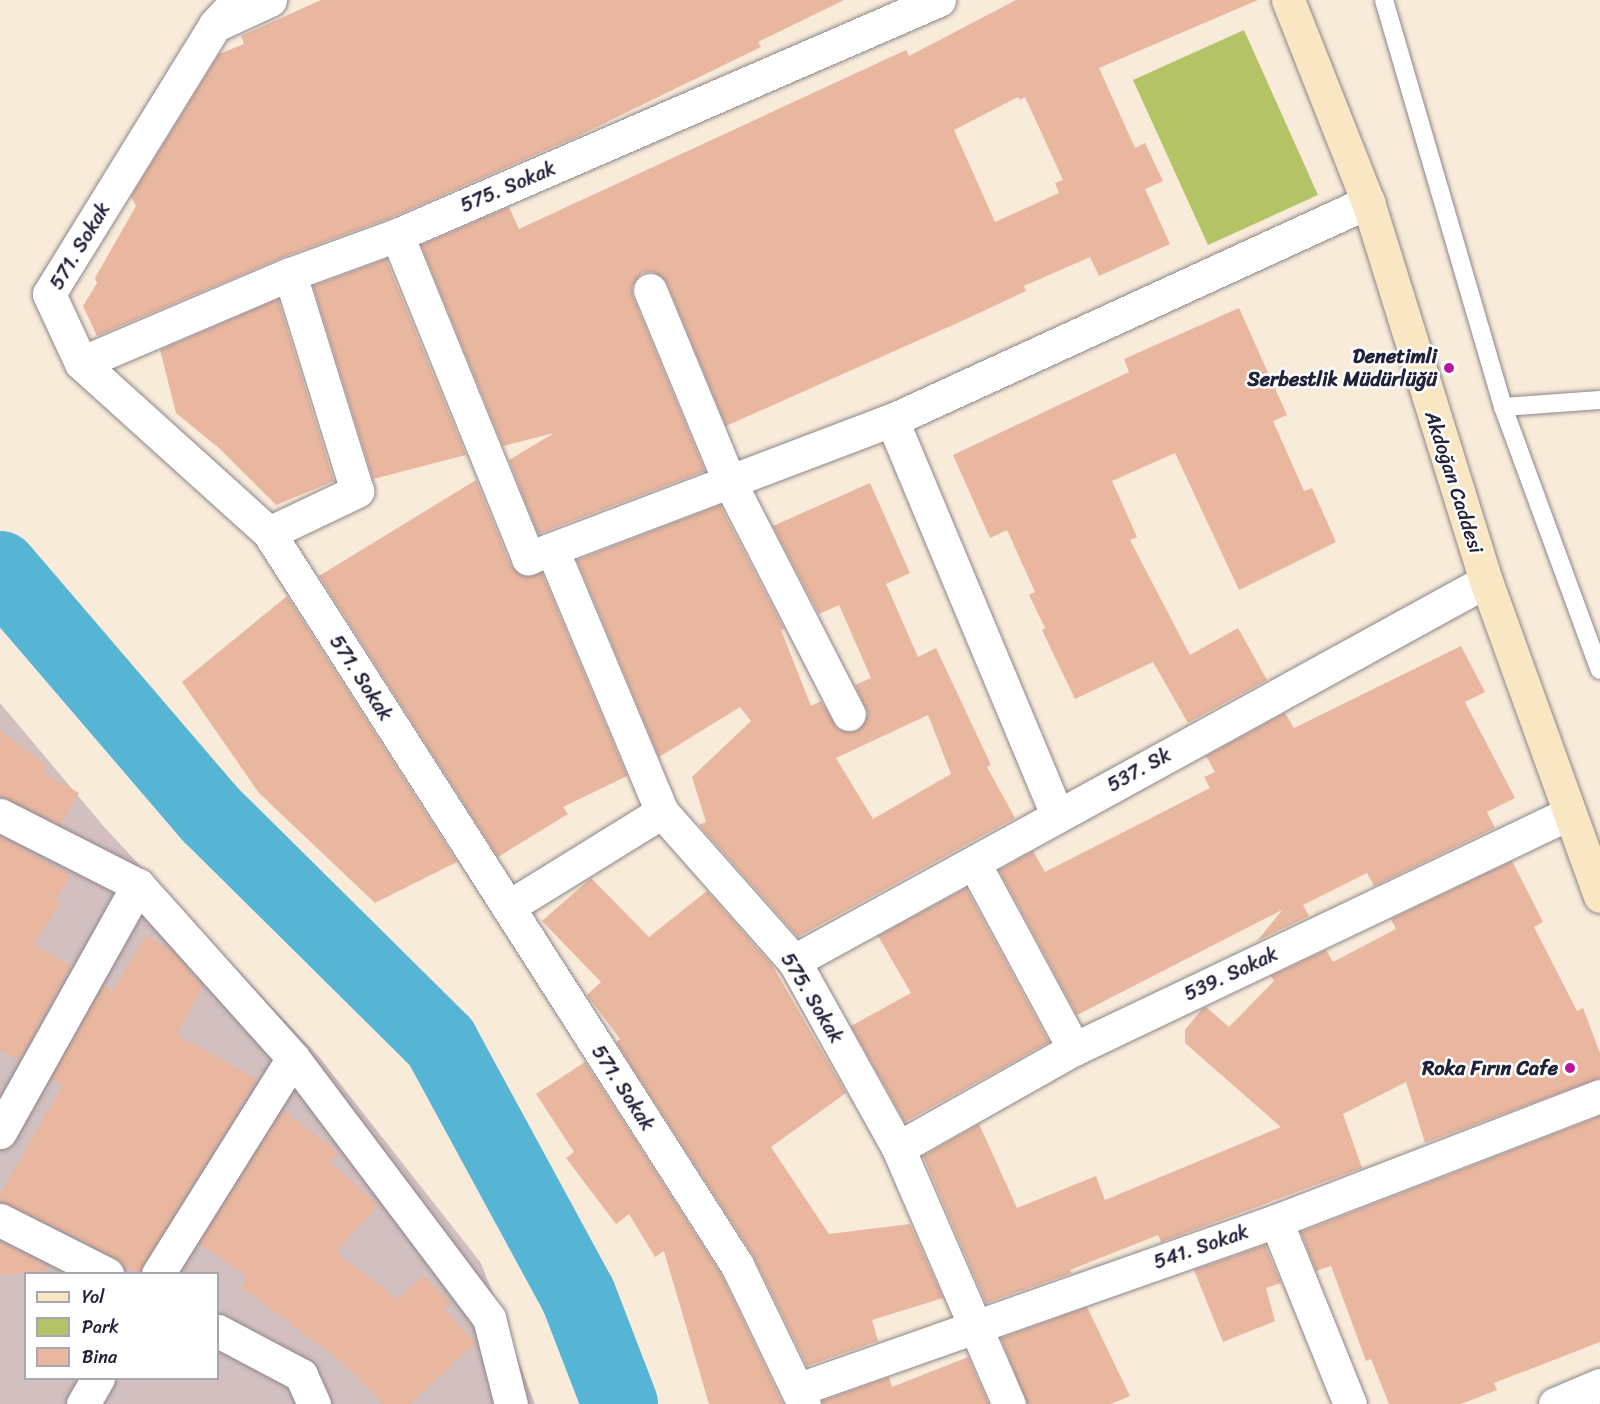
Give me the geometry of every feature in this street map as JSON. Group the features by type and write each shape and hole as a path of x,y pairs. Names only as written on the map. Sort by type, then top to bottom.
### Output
{"main road":[{"name":"Akdoğan Caddesi","path":"1288,0 1368,202 1486,581 1600,896"}],"street":[{"name":"571. Sokak","path":"238,0 215,25 49,294 81,363 269,533 737,1265 801,1396"},
{"path":"215,25 270,0"},
{"name":"575. Sokak","path":"939,0 397,235 540,553 662,812 794,961 898,1148 1009,1404"},
{"path":"540,553 892,420 1368,202"},
{"path":"81,363 290,274 397,235"},
{"path":"269,533 357,491 290,274"},
{"path":"650,290 729,481 849,714"},
{"path":"892,420 1057,814"},
{"name":"537. Sk","path":"794,961 975,865 1057,814 1486,581"},
{"path":"508,907 662,812"},
{"name":"539. Sokak","path":"898,1148 1074,1048 1570,813"},
{"path":"0,815 138,885 293,1058 489,1318 512,1404"},
{"path":"975,865 1074,1048"},
{"path":"0,1132 138,885"},
{"path":"159,1272 293,1058"},
{"name":"541. Sokak","path":"801,1396 975,1325 1276,1221 1600,1096"},
{"path":"0,1220 103,1272"},
{"path":"1276,1221 1350,1404"},
{"path":"219,1332 301,1375 314,1404"},
{"path":"83,1404 97,1380"},
{"path":"1555,1404 1600,1385"}],"lane":[{"path":"1384,0 1503,407 1600,670"},
{"path":"1503,407 1600,400"}],"shaded area":[{"path":"0,703 105,828 320,1058 481,1263 535,1404 0,1404"}],"green space":[{"path":"1244,30 1318,195 1208,245 1133,80"}],"building":[{"path":"321,0 844,0 758,42 761,47 576,137 390,218 283,257 97,336 83,306 97,283 95,278 136,206 131,196 219,54 244,44 241,36"},
{"path":"1016,0 1258,0 1099,68 1135,148 1145,143 1163,181 1145,189 1170,244 1099,276 1090,257 1024,286 1026,291 964,320 726,426 667,283 653,272 642,273 632,287 633,297 705,471 538,534 509,460 554,433 503,446 421,245 509,207 519,229 906,50 909,56","holes":["1018,97 1020,100 1025,97 1063,180 1055,183 1059,193 995,222 954,130"]},
{"path":"386,259 466,455 373,479 313,286"},
{"path":"278,299 334,481 276,505 219,448 176,413 160,350"},
{"path":"1239,308 1287,415 1273,421 1304,491 1312,488 1336,542 1239,590 1175,453 1112,481 1137,537 1130,540 1190,655 1238,628 1267,680 1188,723 1153,662 1075,699 1042,630 1045,628 1029,595 1035,592 1007,530 990,538 953,455 1129,372 1124,359"},
{"path":"476,480 511,566 525,576 542,573 627,776 563,807 568,814 498,857 319,576"},
{"path":"870,483 910,573 886,584 918,657 936,648 991,765 987,767 1015,818 798,937 699,825 706,822 692,777 751,721 740,707 659,757 577,560 720,505 784,629 781,630 811,706 821,701 838,729 857,731 868,714 855,685 871,678 839,605 819,614 773,526","holes":["928,715 951,774 873,819 836,758"]},
{"path":"287,596 457,862 375,903 259,793 182,682"},
{"path":"1461,646 1485,692 1465,702 1515,798 1487,812 1495,828 1374,886 1367,873 1303,905 1309,916 1257,941 1282,910 1077,1015 999,870 1033,851 1045,872 1210,788 1204,777 1215,772 1206,756 1285,713 1294,728"},
{"path":"0,730 48,767 43,773 79,793 61,825 0,796"},
{"path":"0,836 71,876 55,900 60,903 34,945 71,966 19,1060 0,1050"},
{"path":"1512,861 1543,922 1534,927 1577,1011 1583,1008 1600,1053 1600,1078 1425,1143 1406,1082 1343,1114 1362,1168 1161,1242 1158,1235 1070,1270 1072,1273 986,1303 923,1156 979,1124 1017,1208 1096,1176 1105,1200 1281,1127 1185,1043 1185,1030 1202,1009 1206,1007 1229,1027 1274,981 1271,976 1326,950 1333,962 1396,929 1391,919"},
{"path":"591,878 649,937 707,891 772,965 846,1093 771,1147 829,1234 910,1224 943,1298 872,1320 878,1341 807,1366 753,1255 616,1042 620,1039 587,995 601,982 542,921"},
{"path":"966,888 1049,1042 905,1122 851,1026 911,993 878,936"},
{"path":"146,935 170,949 203,986 177,1035 257,1079 139,1272 135,1272 79,1238 0,1201 0,1195 63,1085 51,1078 103,985 113,991"},
{"path":"585,1062 721,1274 783,1404 709,1404 664,1251 655,1257 629,1214 616,1224 566,1158 574,1152 536,1094"},
{"path":"283,1110 338,1152 330,1162 378,1205 336,1253 398,1299 423,1275 450,1302 444,1309 475,1343 410,1404 383,1404 342,1362 241,1287 248,1278 199,1243"},
{"path":"1600,1116 1600,1342 1494,1383 1497,1390 1461,1404 1389,1404 1371,1359 1366,1361 1331,1266 1316,1271 1301,1232"},
{"path":"0,1241 49,1266 45,1272 0,1274"},
{"path":"1265,1245 1281,1283 1266,1288 1275,1321 1223,1342 1194,1270"},
{"path":"1087,1307 1130,1396 1111,1404 1027,1404 1001,1338"},
{"path":"968,1357 989,1404 823,1404 822,1401 889,1377 892,1387"}],"waterway":[{"path":"0,569 211,815 441,1043 578,1295 620,1404"}],"place":[{"name":"Denetimli Serbestlik Müdürlüğü","path":"1449,368"},
{"name":"Roka Fırın Cafe","path":"1570,1068"}]}
